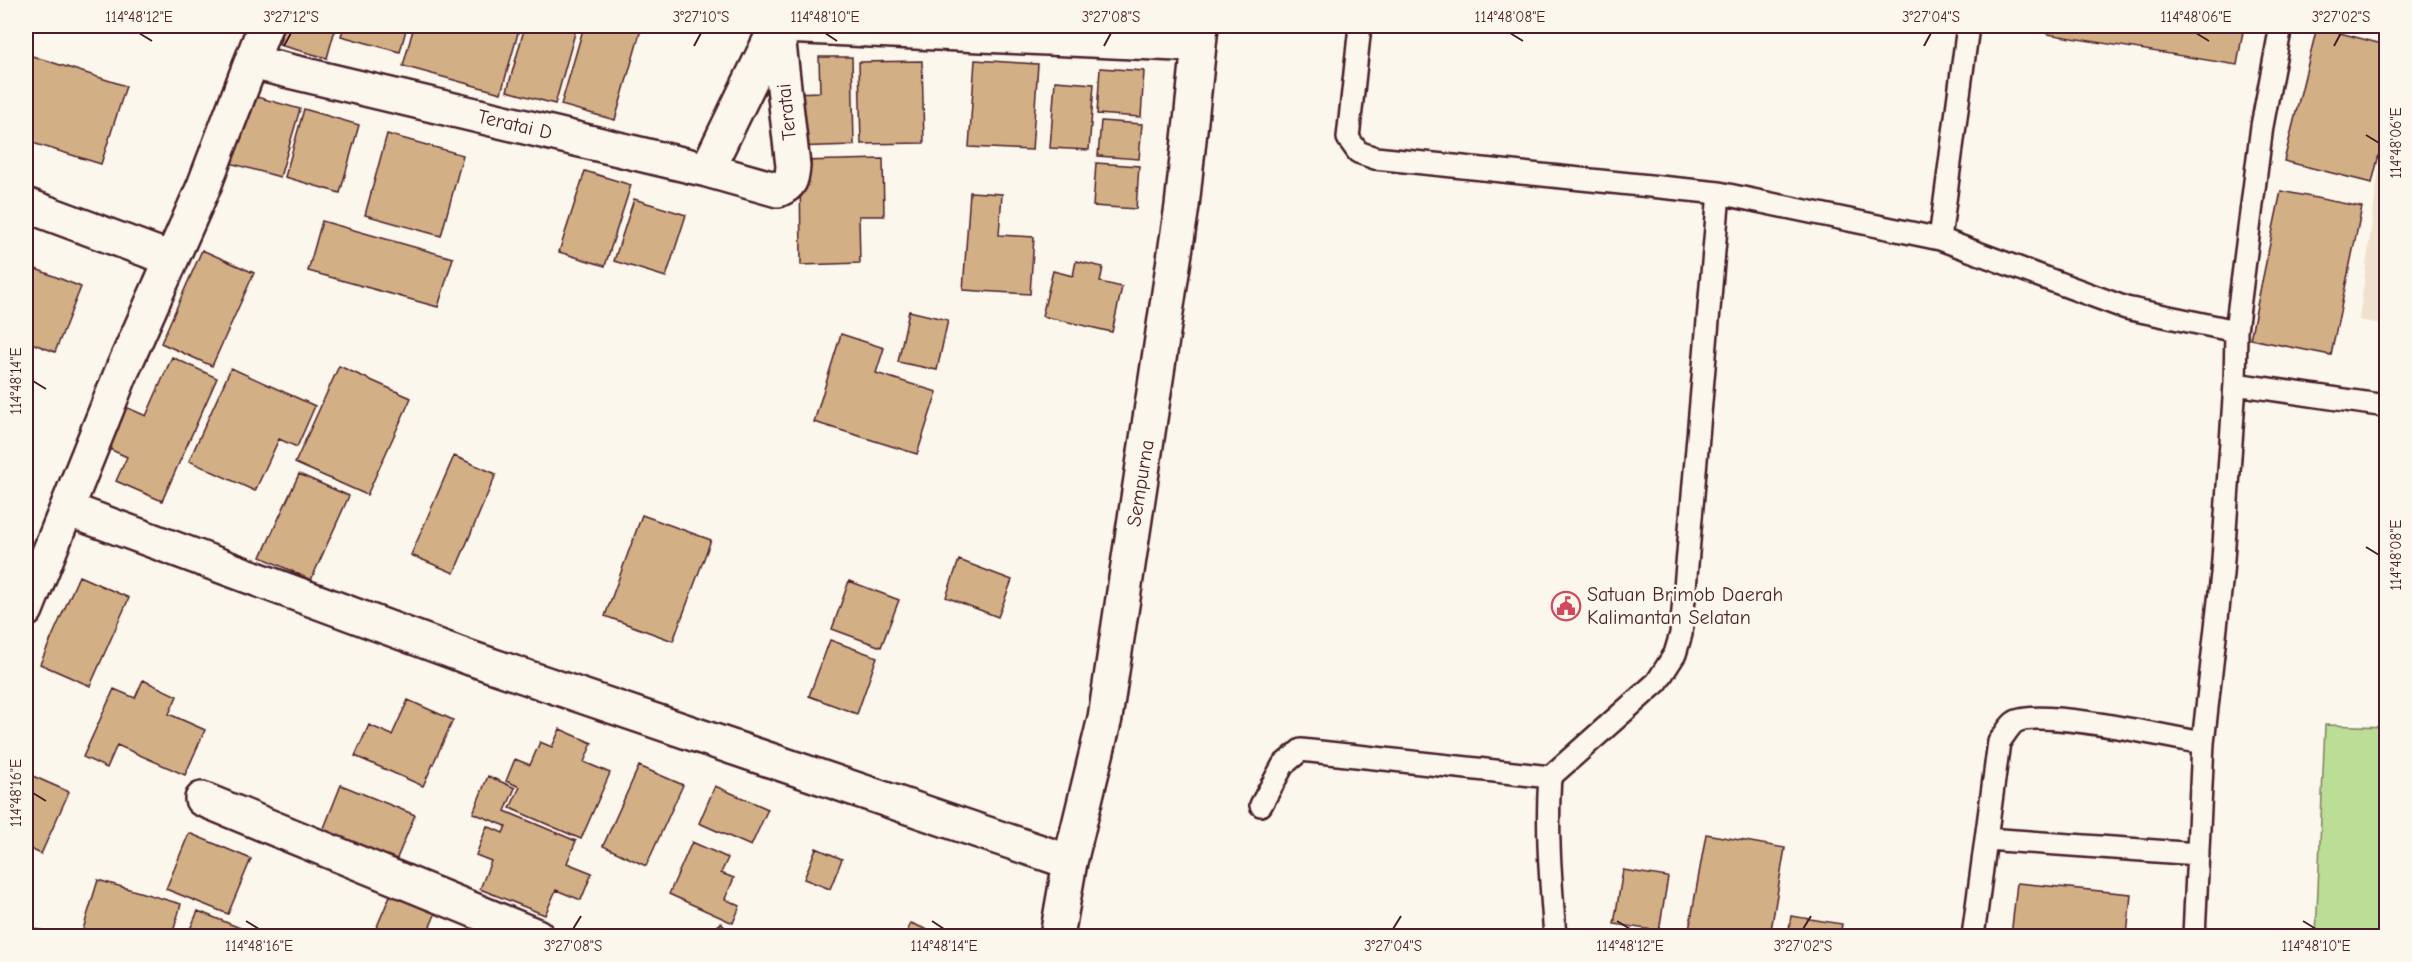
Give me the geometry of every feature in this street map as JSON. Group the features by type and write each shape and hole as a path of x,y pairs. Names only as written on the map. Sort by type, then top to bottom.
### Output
{"street":[{"path":"26,610 122,371 204,186 265,26"},
{"path":"707,170 777,26"},
{"name":"Teratai","path":"777,26 793,166 792,181 787,187 778,190"},
{"path":"783,26 1200,35"},
{"name":"Sempurna","path":"1057,936 1070,862 1105,718 1182,206 1200,35"},
{"name":"Teratai D","path":"251,62 707,170 778,190"},
{"path":"26,205 171,259"},
{"path":"67,509 470,658 1070,862"},
{"path":"202,799 537,936"}],"lane":[{"path":"1360,26 1348,138 1358,152 1387,159 1719,193 1940,239 2126,308 2236,331"},
{"path":"1940,239 1968,26"},
{"path":"2194,936 2203,743 2222,574 2235,384 2236,331 2262,126 2281,26"},
{"path":"1555,936 1550,875 1548,801 1550,777 1657,682 1675,654 1681,634 1719,193"},
{"path":"2235,384 2386,406"},
{"path":"1973,936 1999,742 2016,722 2041,717 2203,743"},
{"path":"1260,805 1283,765 1301,750 1550,777"},
{"path":"1986,839 2198,854"}],"shaded area":[{"path":"2386,114 2386,325 2359,320"}],"green space":[{"path":"2325,725 2386,727 2386,936 2316,936"}],"building":[{"path":"285,26 336,26 327,58 279,45"},
{"path":"344,26 407,26 400,52 341,36"},
{"path":"414,26 440,26 458,30 459,26 520,26 501,93 403,66"},
{"path":"525,26 577,26 555,104 507,91"},
{"path":"584,26 642,26 615,120 561,105"},
{"path":"2048,26 2244,26 2237,65 2047,34"},
{"path":"2317,27 2386,45 2386,126 2372,183 2284,161"},
{"path":"26,54 126,86 101,164 26,141"},
{"path":"819,57 852,57 854,145 792,147 792,93 820,92"},
{"path":"975,60 1038,64 1032,150 969,147"},
{"path":"922,61 924,143 861,144 859,62"},
{"path":"1100,68 1144,71 1141,117 1097,114"},
{"path":"1055,81 1094,84 1089,150 1050,148"},
{"path":"246,94 300,109 280,177 226,162"},
{"path":"304,109 359,125 340,193 285,177"},
{"path":"1101,121 1142,124 1139,159 1098,156"},
{"path":"387,134 463,155 441,236 365,215"},
{"path":"883,159 884,216 859,216 860,263 801,265 800,161"},
{"path":"1096,163 1139,166 1136,209 1093,206"},
{"path":"585,171 631,185 605,266 559,252"},
{"path":"2281,191 2362,207 2331,355 2250,339"},
{"path":"970,192 1002,194 999,235 1034,237 1030,294 963,290"},
{"path":"634,199 686,215 666,277 614,261"},
{"path":"322,221 453,258 438,307 308,271"},
{"path":"202,250 254,273 212,366 161,343"},
{"path":"1076,261 1103,267 1100,282 1122,287 1112,332 1042,316 1053,271 1073,276"},
{"path":"26,265 81,287 55,352 26,341"},
{"path":"909,311 948,320 937,370 898,362"},
{"path":"841,334 884,348 876,373 937,392 917,454 814,422"},
{"path":"172,357 217,378 162,501 116,481 127,457 98,444 117,403 146,416"},
{"path":"339,366 411,398 367,495 295,463"},
{"path":"231,368 315,406 297,447 279,439 255,491 189,461"},
{"path":"26,427 31,429 26,448"},
{"path":"454,456 496,474 454,573 411,555"},
{"path":"299,474 349,496 311,580 261,557"},
{"path":"642,515 711,540 673,641 605,616"},
{"path":"959,560 1012,580 998,617 946,597"},
{"path":"79,576 129,598 90,686 40,664"},
{"path":"849,581 899,600 881,647 832,629"},
{"path":"830,640 877,657 857,714 809,696"},
{"path":"143,680 177,696 169,714 205,730 185,775 117,745 107,768 83,757 114,689 135,698"},
{"path":"408,700 453,720 423,786 355,756 369,725 392,735"},
{"path":"560,729 592,743 584,762 610,773 581,839 510,808 520,787 506,781 515,759 530,765 540,742 552,747"},
{"path":"639,766 683,785 646,866 603,846"},
{"path":"26,773 69,792 41,854 26,847"},
{"path":"488,776 515,788 505,811 576,841 567,863 592,873 581,900 556,890 545,915 480,889 491,861 476,855 487,826 503,833 506,826 473,813"},
{"path":"341,785 415,815 395,863 322,833"},
{"path":"715,786 768,809 751,846 699,823"},
{"path":"189,833 251,859 228,914 166,889"},
{"path":"1706,834 1785,848 1770,936 1688,936"},
{"path":"692,842 728,858 721,873 734,878 725,899 740,906 733,923 669,894"},
{"path":"816,848 842,859 830,889 804,879"},
{"path":"1623,870 1668,877 1659,931 1614,924"},
{"path":"98,880 181,904 172,936 81,936"},
{"path":"2017,883 2131,894 2127,936 2011,936"},
{"path":"392,891 437,910 426,936 373,936"},
{"path":"198,911 260,936 187,936"},
{"path":"1791,916 1842,924 1840,936 1788,936"},
{"path":"721,923 732,936 705,936"},
{"path":"911,923 942,936 905,936"},
{"path":"26,928 59,933 59,936 26,936"}],"place":[{"name":"Satuan Brimob Daerah Kalimantan Selatan","path":"1566,606"}]}
